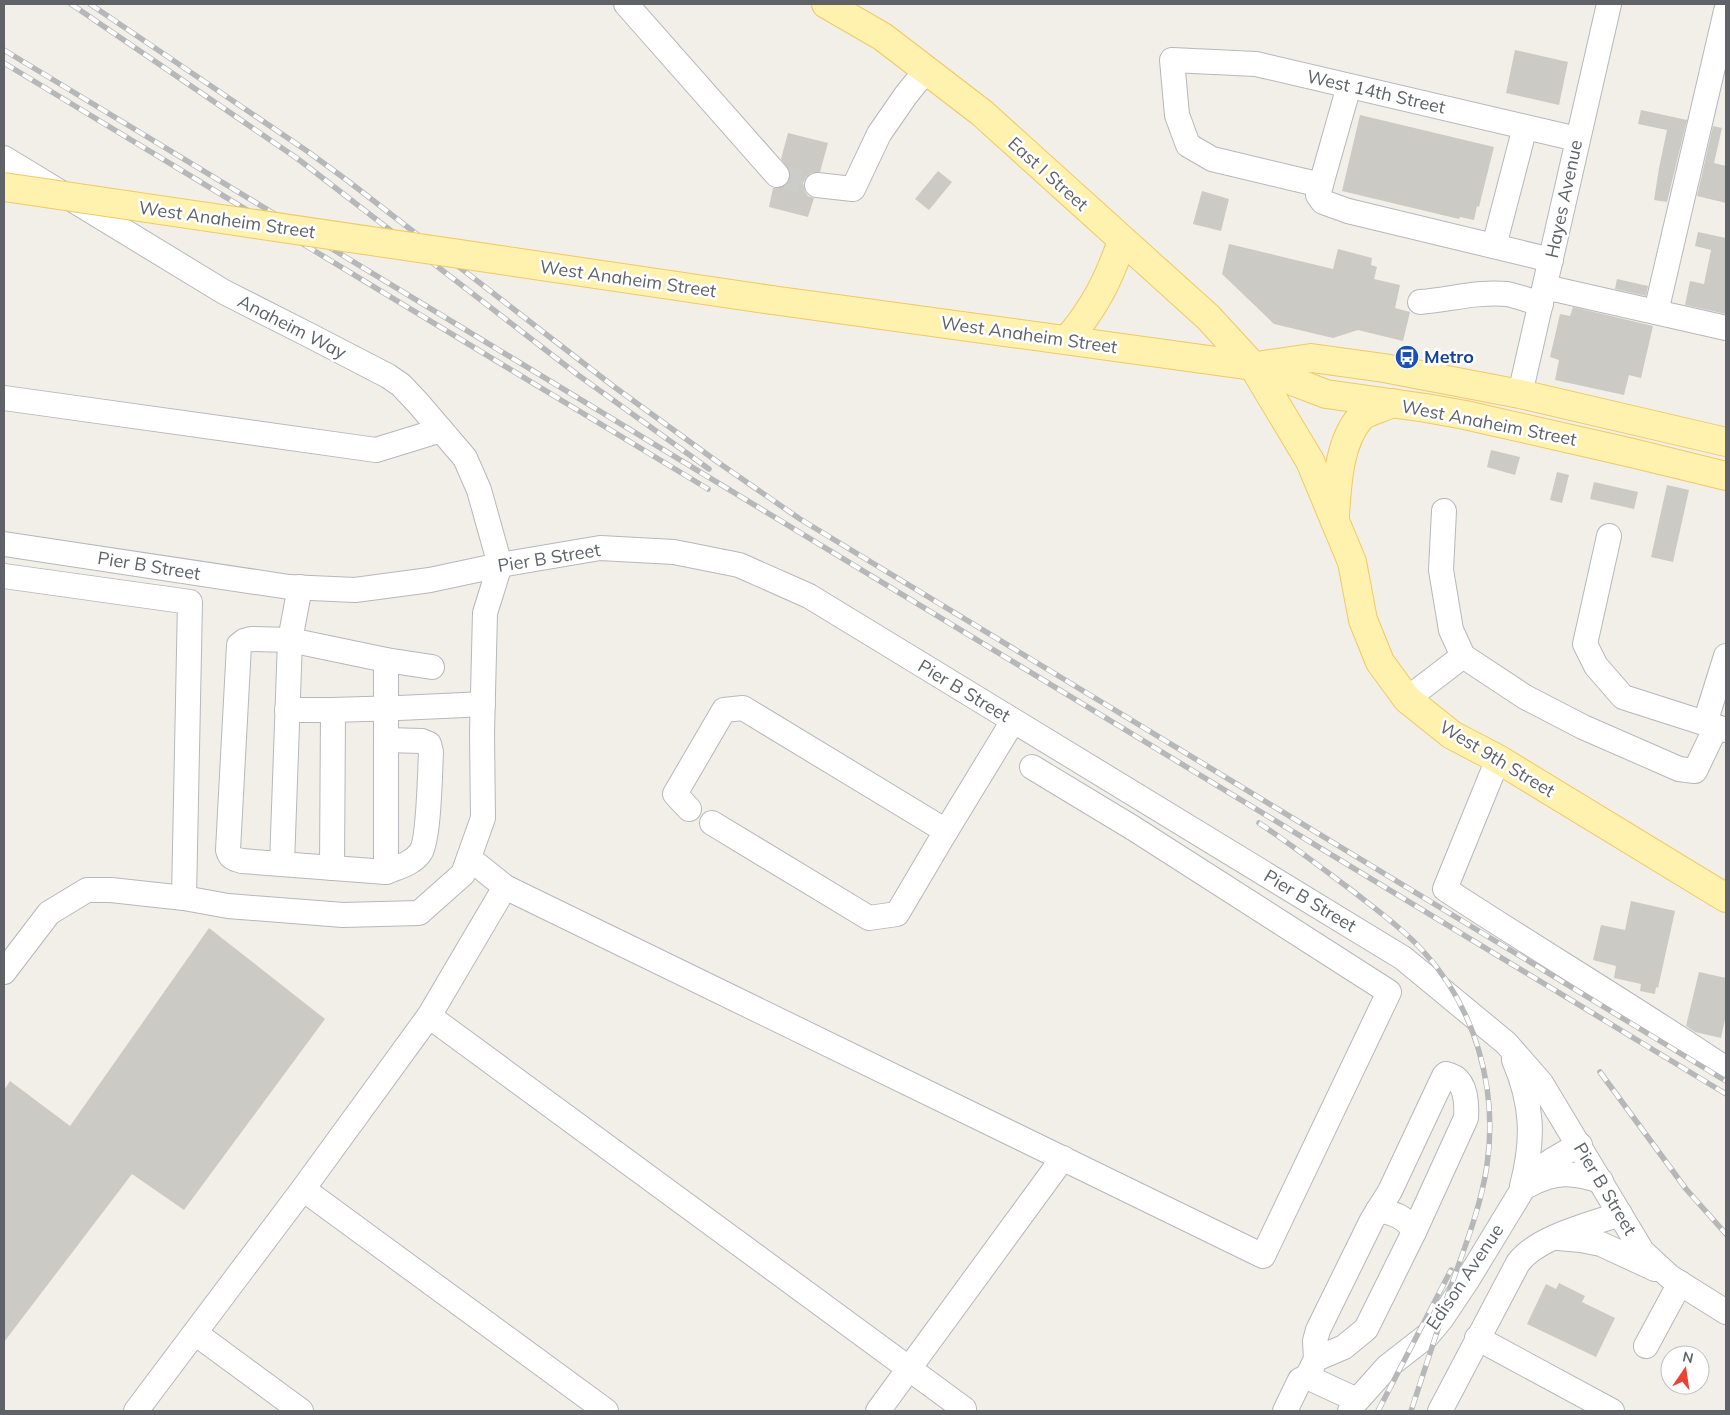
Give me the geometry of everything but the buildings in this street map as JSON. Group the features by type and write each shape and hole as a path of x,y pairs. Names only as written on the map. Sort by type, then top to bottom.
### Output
{"main road":[{"name":"East I Street","path":"826,4 883,37 982,113 1208,318 1253,366"},
{"name":"West Anaheim Street","path":"4,187 772,300 1253,366 1326,394 1475,417 1726,476"},
{"path":"1067,340 1097,301 1111,272 1122,241"},
{"name":"West Anaheim Street","path":"1253,366 1311,358 1384,368 1520,394 1726,442"},
{"name":"West 9th Street","path":"1253,366 1310,461 1352,562 1363,620 1380,662 1407,699 1452,736 1498,759 1726,898"},
{"path":"1334,519 1338,478 1346,444 1361,417 1392,404"}],"street":[{"path":"626,4 777,175"},
{"name":"Hayes Avenue","path":"1520,394 1609,4"},
{"path":"1656,312 1726,11"},
{"name":"West 14th Street","path":"1319,190 1212,159 1188,145 1177,115 1172,60 1256,64 1577,139"},
{"path":"817,185 853,189 879,134 927,69"},
{"path":"1349,86 1319,190 1323,202 1348,211 1551,260"},
{"path":"1494,246 1525,127"},
{"name":"Anaheim Way","path":"4,158 224,292 388,376 401,385 465,458 479,490 500,565"},
{"path":"1420,302 1446,300 1474,294 1543,296 1656,312 1726,328"},
{"path":"4,398 376,450 441,430"},
{"path":"1444,511 1441,570 1451,630 1463,656 1525,696 1583,727 1679,769 1695,771 1716,727 1726,656"},
{"path":"1609,536 1586,644 1596,666 1623,697 1716,727"},
{"name":"Pier B Street","path":"4,544 300,587 355,590 430,580 500,565 600,548 674,552 739,565 809,596 1403,958 1506,1043 1541,1083 1642,1250 1675,1280 1726,1312"},
{"path":"4,972 49,913 87,890 111,890 184,898 228,906 343,914 419,913 463,874 483,818 485,613 500,565"},
{"path":"4,576 190,602 184,898"},
{"path":"282,864 290,640 300,587"},
{"path":"386,740 422,741 429,744 431,752 426,836 421,852 407,864 386,872 235,860 229,856 239,645 244,640 290,640 386,660 432,666"},
{"path":"1407,699 1463,656"},
{"path":"386,660 386,872"},
{"path":"287,710 333,711 483,704"},
{"path":"689,809 675,794 724,710 743,708 946,831"},
{"path":"332,868 333,711"},
{"path":"712,823 868,918 897,914 1013,721"},
{"path":"1498,759 1445,889 1570,970 1669,1030 1726,1070"},
{"path":"469,858 505,887 1263,1256 1389,992 1132,828 1032,767"},
{"path":"136,1411 303,1189 429,1016 505,887"},
{"path":"429,1016 909,1370 964,1408"},
{"path":"1506,1043 1524,1088 1529,1110 1531,1138 1521,1190"},
{"path":"1285,1411 1300,1380 1312,1368 1344,1347 1366,1329 1414,1232 1466,1118 1467,1099 1453,1076 1446,1074 1444,1076 1390,1191 1378,1210 1318,1330 1312,1368"},
{"name":"Edison Avenue","path":"1353,1406 1387,1368 1428,1335 1442,1318 1530,1177 1543,1165 1580,1145"},
{"path":"878,1411 1063,1158"},
{"path":"1521,1190 1542,1178 1567,1173 1582,1175 1600,1181"},
{"path":"303,1189 606,1411"},
{"path":"1378,1210 1398,1216 1406,1221 1414,1232"},
{"path":"1440,1411 1477,1338 1524,1254 1535,1246 1553,1238 1620,1214"},
{"path":"1553,1238 1581,1240 1600,1244 1675,1280 1646,1346"},
{"path":"195,1333 301,1411"},
{"path":"1477,1338 1612,1411"},
{"path":"1312,1368 1353,1406"}],"tunnel":[{"path":"777,175 817,185"}],"railway":[{"path":"71,4 298,159 578,375 709,469"},
{"path":"90,4 307,151 613,386 800,519 1726,1081"},
{"path":"4,50 1726,1094"},
{"path":"4,63 708,489"},
{"path":"1259,823 1390,920 1423,951 1441,973 1457,998 1479,1051 1486,1079 1489,1108 1490,1137 1484,1181 1472,1228 1411,1411"},
{"path":"1600,1072 1686,1189 1726,1234"},
{"path":"1378,1411 1451,1270"}],"place":[{"name":"Metro","path":"1407,357"}]}
